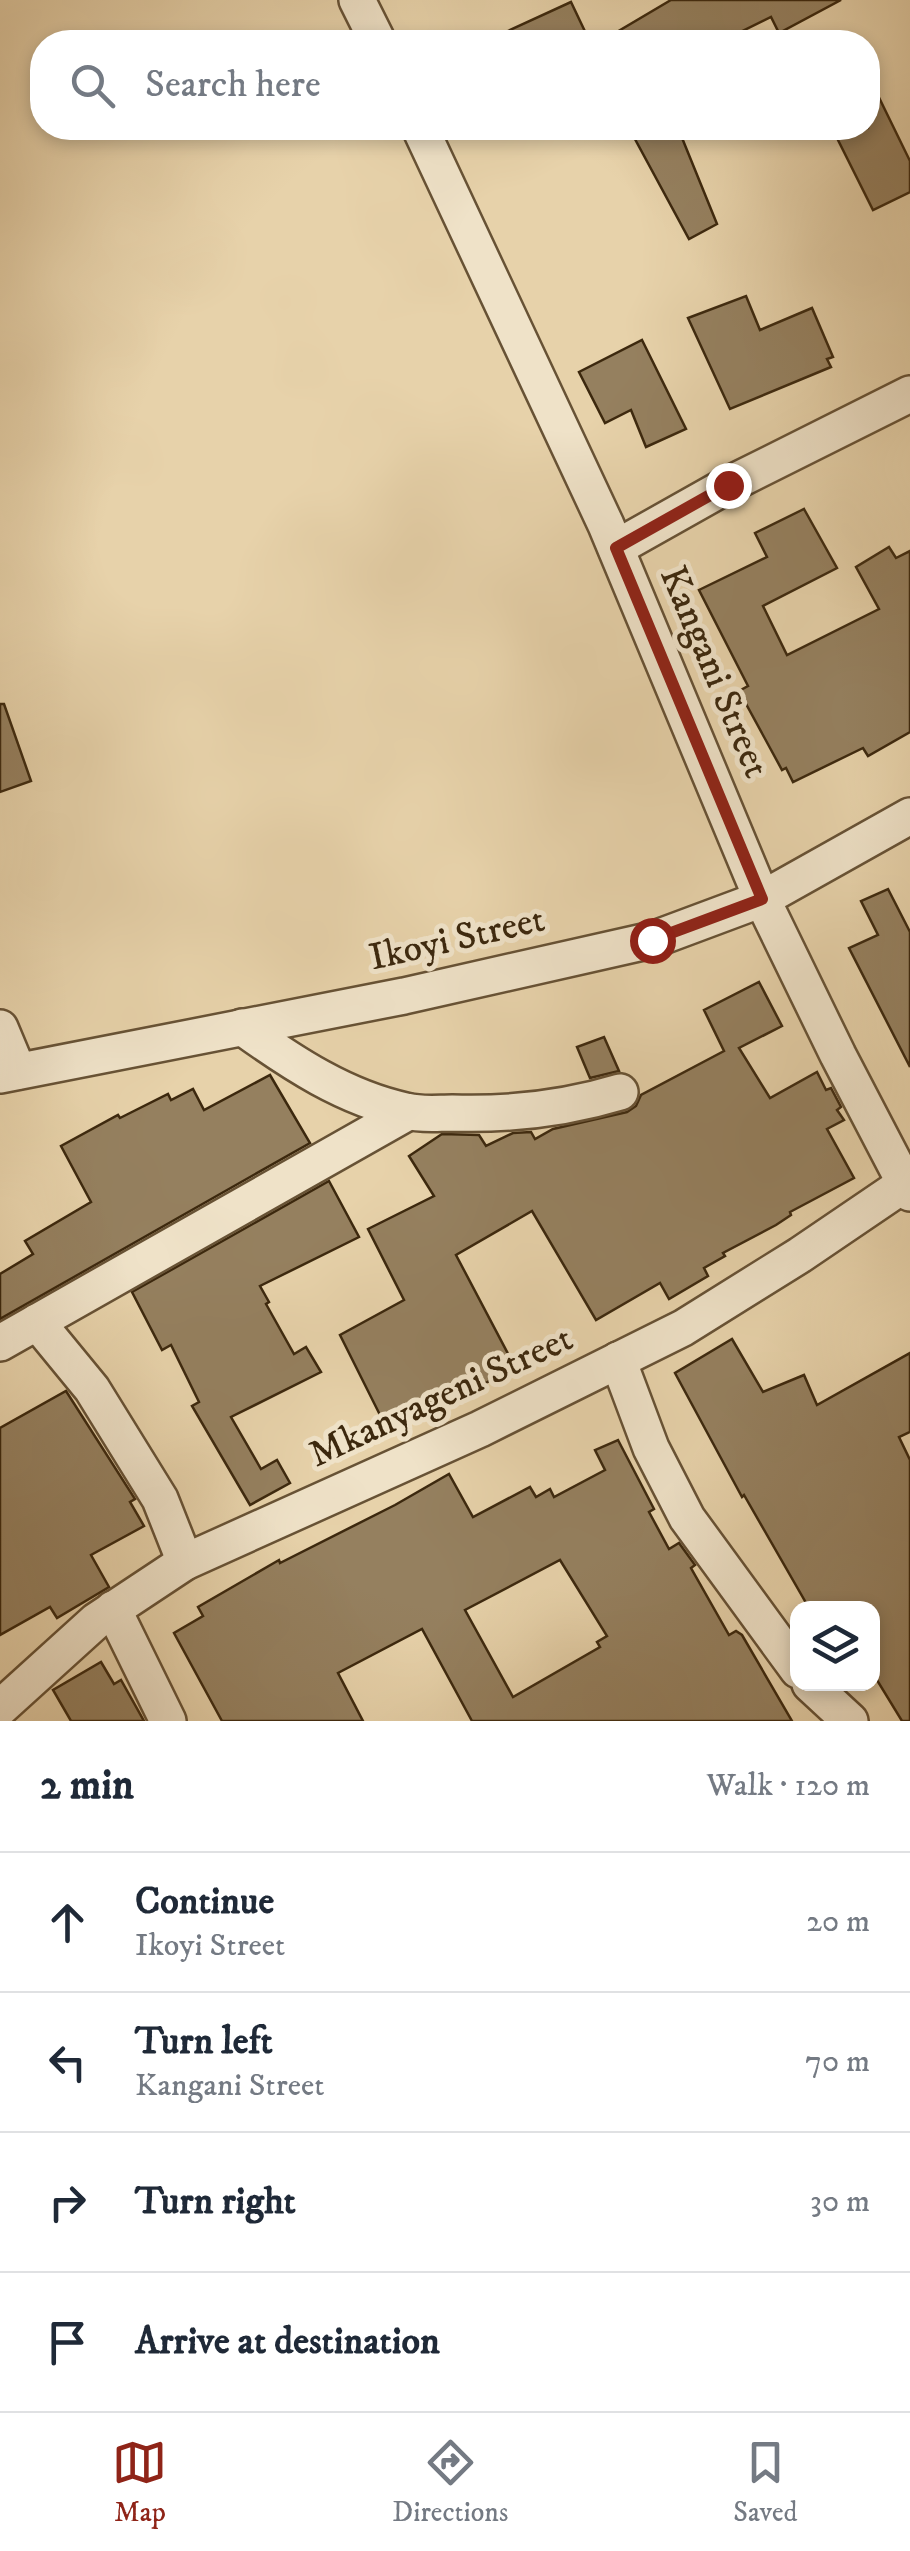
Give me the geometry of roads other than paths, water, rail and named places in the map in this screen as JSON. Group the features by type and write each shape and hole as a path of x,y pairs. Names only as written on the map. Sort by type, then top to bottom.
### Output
{"street":[{"path":"357,0 372,30"},
{"name":"Kangani Street","path":"426,140 616,548 762,899 908,1188"},
{"path":"616,548 728,485 910,394"},
{"name":"Ikoyi Street","path":"9,1073 404,996 652,940 762,899 910,816"},
{"path":"242,1027 313,1074 408,1112 502,1115 574,1106 620,1092"},
{"path":"0,1028 9,1073"},
{"path":"0,1343 408,1112"},
{"name":"Mkanyageni Street","path":"0,1708 113,1608 186,1562 480,1429 683,1328 908,1188"},
{"path":"36,1322 92,1389 160,1499 186,1562"},
{"path":"618,1360 651,1448 686,1518 790,1659"},
{"path":"113,1608 168,1721"},
{"path":"818,1691 850,1721"}]}
